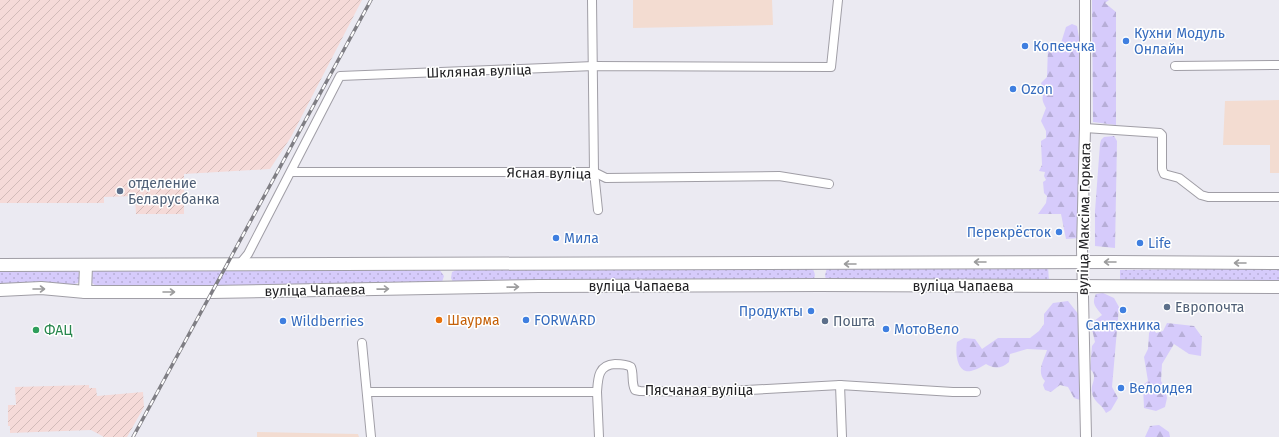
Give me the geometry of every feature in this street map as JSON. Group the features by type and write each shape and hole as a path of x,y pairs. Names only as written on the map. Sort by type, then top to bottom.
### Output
{"main road":[{"name":"вуліца Чапаева","path":"0,265 820,264 1083,262 1279,263"},
{"path":"819,285 820,264"},
{"path":"85,292 86,266"},
{"name":"вуліца Чапаева","path":"0,290 41,288 85,292 211,292 454,287 819,285 1279,287"}],"street":[{"path":"592,0 594,66 594,172 598,210"},
{"name":"Шкляная вуліца","path":"239,265 248,254 292,172 340,76 594,66 831,68 838,0"},
{"name":"вуліца Максіма Горкага","path":"1085,0 1083,286 1086,437"},
{"path":"1175,66 1279,65"},
{"path":"1085,128 1160,133 1162,135 1162,170 1164,174 1179,178 1201,195 1208,197 1279,197"},
{"name":"Ясная вуліца","path":"292,172 594,172 606,178 779,176 829,184"},
{"path":"362,343 368,392 371,437"},
{"name":"Пясчаная вуліца","path":"597,392 598,375 603,368 610,365 626,364 631,367 633,372 632,385 635,390 640,391 711,392 840,385 976,392"},
{"path":"840,385 842,437"},
{"path":"368,392 597,392 599,437"}],"shaded area":[{"path":"0,0 362,0 291,137 270,169 184,174 184,214 136,214 135,196 104,197 104,203 0,203"},
{"path":"633,0 772,0 773,25 633,28"},
{"path":"1279,100 1279,173 1270,173 1270,145 1223,145 1225,101"},
{"path":"89,385 89,388 96,388 97,396 143,392 144,407 127,437 104,437 91,430 10,433 10,426 8,426 8,405 16,405 15,387"},
{"path":"257,432 358,434 359,437 257,437"}],"green space":[{"path":"1092,0 1109,0 1105,3 1116,12 1116,125 1093,122"},
{"path":"1072,24 1077,26 1080,43 1079,238 1066,239 1061,214 1038,214 1046,203 1047,196 1044,193 1043,182 1046,180 1044,176 1045,172 1039,171 1042,165 1041,141 1046,138 1046,131 1041,121 1046,108 1043,100 1044,93 1041,83 1047,77 1048,47 1061,43 1066,27"},
{"path":"1114,136 1117,141 1115,248 1095,246 1095,211 1100,144 1104,137"},
{"path":"1048,267 1049,281 826,280 825,275 827,268"},
{"path":"754,268 812,269 815,276 813,280 454,284 451,278 452,272 459,269 614,270"},
{"path":"1279,268 1279,284 1120,285 1120,270"},
{"path":"0,269 75,270 80,273 80,282 72,285 0,286"},
{"path":"439,269 444,276 442,282 439,284 96,286 91,282 91,274 95,270"},
{"path":"1103,293 1114,298 1119,307 1112,387 1118,398 1111,410 1106,413 1093,395 1092,389 1094,375 1090,369 1092,346 1095,342 1092,329 1094,321 1102,315 1095,305 1094,300 1096,294"},
{"path":"1068,301 1079,315 1082,379 1080,400 1074,398 1068,387 1060,385 1051,392 1045,390 1043,385 1045,381 1042,377 1041,370 1047,350 1027,349 1010,354 1009,362 1000,367 992,367 986,364 977,369 968,371 964,370 958,363 956,352 957,342 964,338 975,339 982,349 998,338 1030,338 1039,331 1044,324 1044,314 1053,303"},
{"path":"1167,323 1194,326 1202,337 1201,356 1189,354 1174,344 1162,364 1161,381 1165,388 1167,398 1165,407 1156,411 1144,408 1143,385 1148,381 1144,357 1148,349 1149,333 1153,327 1156,333 1163,331"},
{"path":"1159,425 1169,432 1170,437 1145,437 1150,426"}],"railway":[{"path":"133,437 371,0"}],"place":[{"name":"Кухни Модуль Онлайн","path":"1126,41"},
{"name":"Копеечка","path":"1025,46"},
{"name":"Ozon","path":"1013,89"},
{"name":"отделение Беларусбанка","path":"120,191"},
{"name":"Перекрёсток","path":"1059,232"},
{"name":"Мила","path":"556,238"},
{"name":"Life","path":"1140,243"},
{"name":"Европочта","path":"1167,307"},
{"name":"Сантехника","path":"1123,310"},
{"name":"Продукты","path":"811,311"},
{"name":"Шаурма","path":"439,320"},
{"name":"FORWARD","path":"526,320"},
{"name":"Wildberries","path":"283,321"},
{"name":"Пошта","path":"825,321"},
{"name":"МотоВело","path":"886,329"},
{"name":"ФАЦ","path":"36,330"},
{"name":"Велоидея","path":"1121,388"}]}
